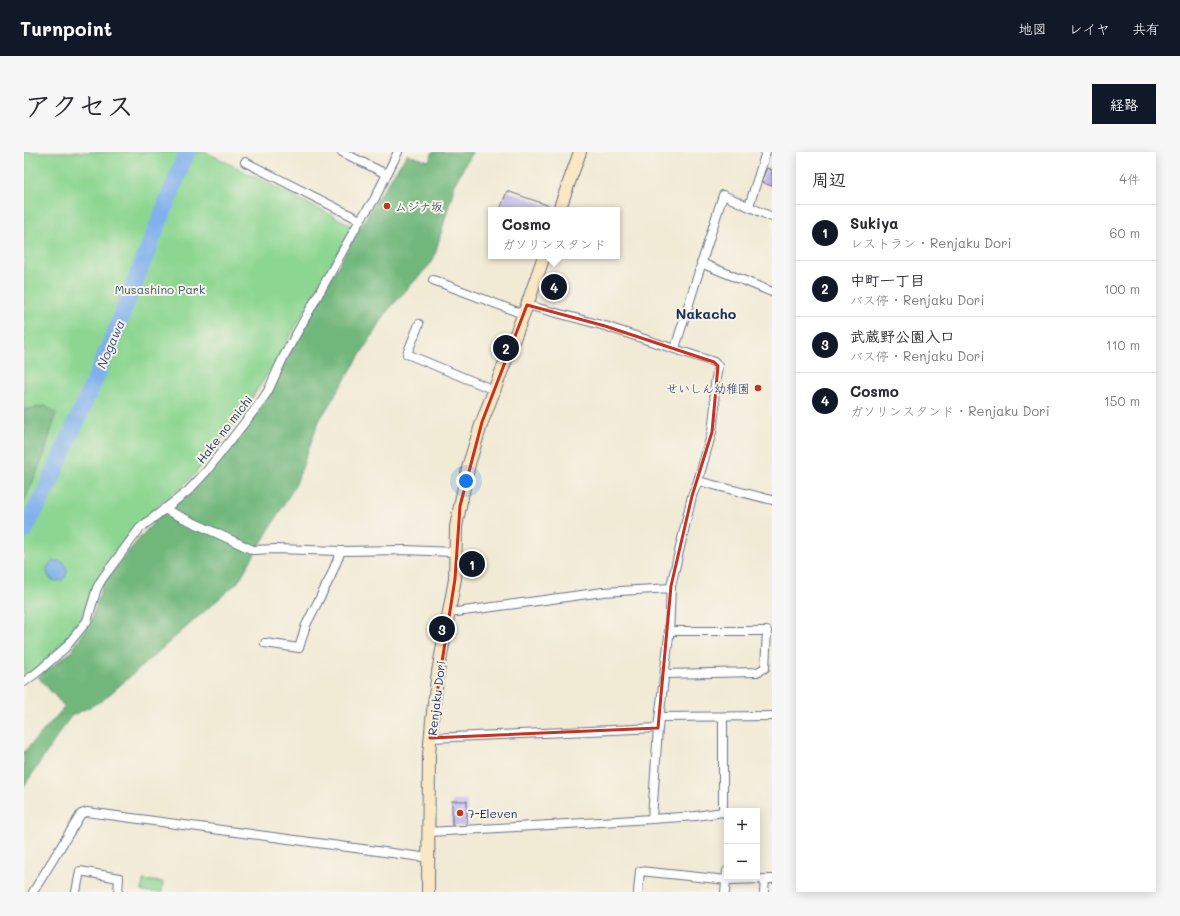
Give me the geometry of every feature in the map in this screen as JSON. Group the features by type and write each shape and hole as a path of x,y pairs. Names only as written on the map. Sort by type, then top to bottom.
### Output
{"main road":[{"path":"561,207 580,152"},
{"name":"Renjaku Dori","path":"428,892 430,738 438,672 455,579 456,527 469,464 482,422 543,259"}],"street":[{"path":"342,152 386,174"},
{"name":"Hake no michi","path":"24,682 74,639 87,621 97,588 102,579 140,528 188,491 260,403 268,391 284,356 360,220 374,200 398,152"},
{"path":"749,206 766,152"},
{"path":"245,162 360,220"},
{"path":"675,348 723,195 772,217"},
{"path":"701,263 772,292"},
{"path":"433,280 525,310 605,326 675,348 714,362 718,366 714,391 715,406 712,432 698,481 692,496 671,588 669,631 658,728 652,819"},
{"path":"419,324 407,354 494,390"},
{"path":"698,481 772,500"},
{"path":"164,509 253,550 404,550 455,552"},
{"path":"264,643 299,648 306,625 330,578 341,551"},
{"path":"449,614 603,592 671,588"},
{"path":"664,674 757,672 765,668 767,631 669,631"},
{"path":"660,718 772,716"},
{"path":"723,717 725,808"},
{"path":"430,738 658,728"},
{"path":"34,892 81,814 87,812 428,858"},
{"path":"429,832 652,819 724,813"},
{"path":"76,892 80,871 119,878 118,892"},
{"path":"638,892 640,871 724,880"},
{"path":"725,892 726,880"},
{"path":"764,892 768,880"}],"highlighted area":[{"path":"527,305 605,326 714,362 718,366 712,432 692,496 671,586 658,728 430,738 455,579 460,506 482,422"}],"green space":[{"name":"Musashino Park","path":"24,152 206,152 353,226 279,356 241,415 195,474 143,519 126,538 98,578 79,621 62,643 38,667 24,677"},
{"path":"433,152 472,152 456,181 433,261 388,310 319,421 296,484 238,582 103,700 71,716 24,786 24,752 65,707 38,677 71,652 91,621 104,580 157,518 195,490 268,396 317,302 378,197 407,155 429,161"},
{"path":"45,406 56,413 44,455 24,502 24,409"},
{"path":"143,880 163,882 162,892 142,892"}],"water":[{"path":"57,561 64,564 67,571 64,578 57,581 50,578 47,571 50,564"}],"building":[{"path":"767,168 772,170 772,186 761,182"},
{"path":"507,191 553,207 501,207"},
{"name":"7-Eleven","path":"452,801 467,801 467,826 452,826"}],"waterway":[{"name":"Nogawa","path":"24,531 49,484 111,342 187,152"}],"place":[{"name":"ムジナ坂","path":"387,206"},
{"name":"Cosmo","path":"554,287"},
{"name":"中町一丁目","path":"506,348"},
{"name":"せいしん幼稚園","path":"758,388"},
{"name":"Sukiya","path":"472,564"},
{"name":"武蔵野公園入口","path":"442,629"},
{"name":"7-Eleven","path":"460,813"}],"district":[{"name":"Nakacho","path":"706,313"}]}
